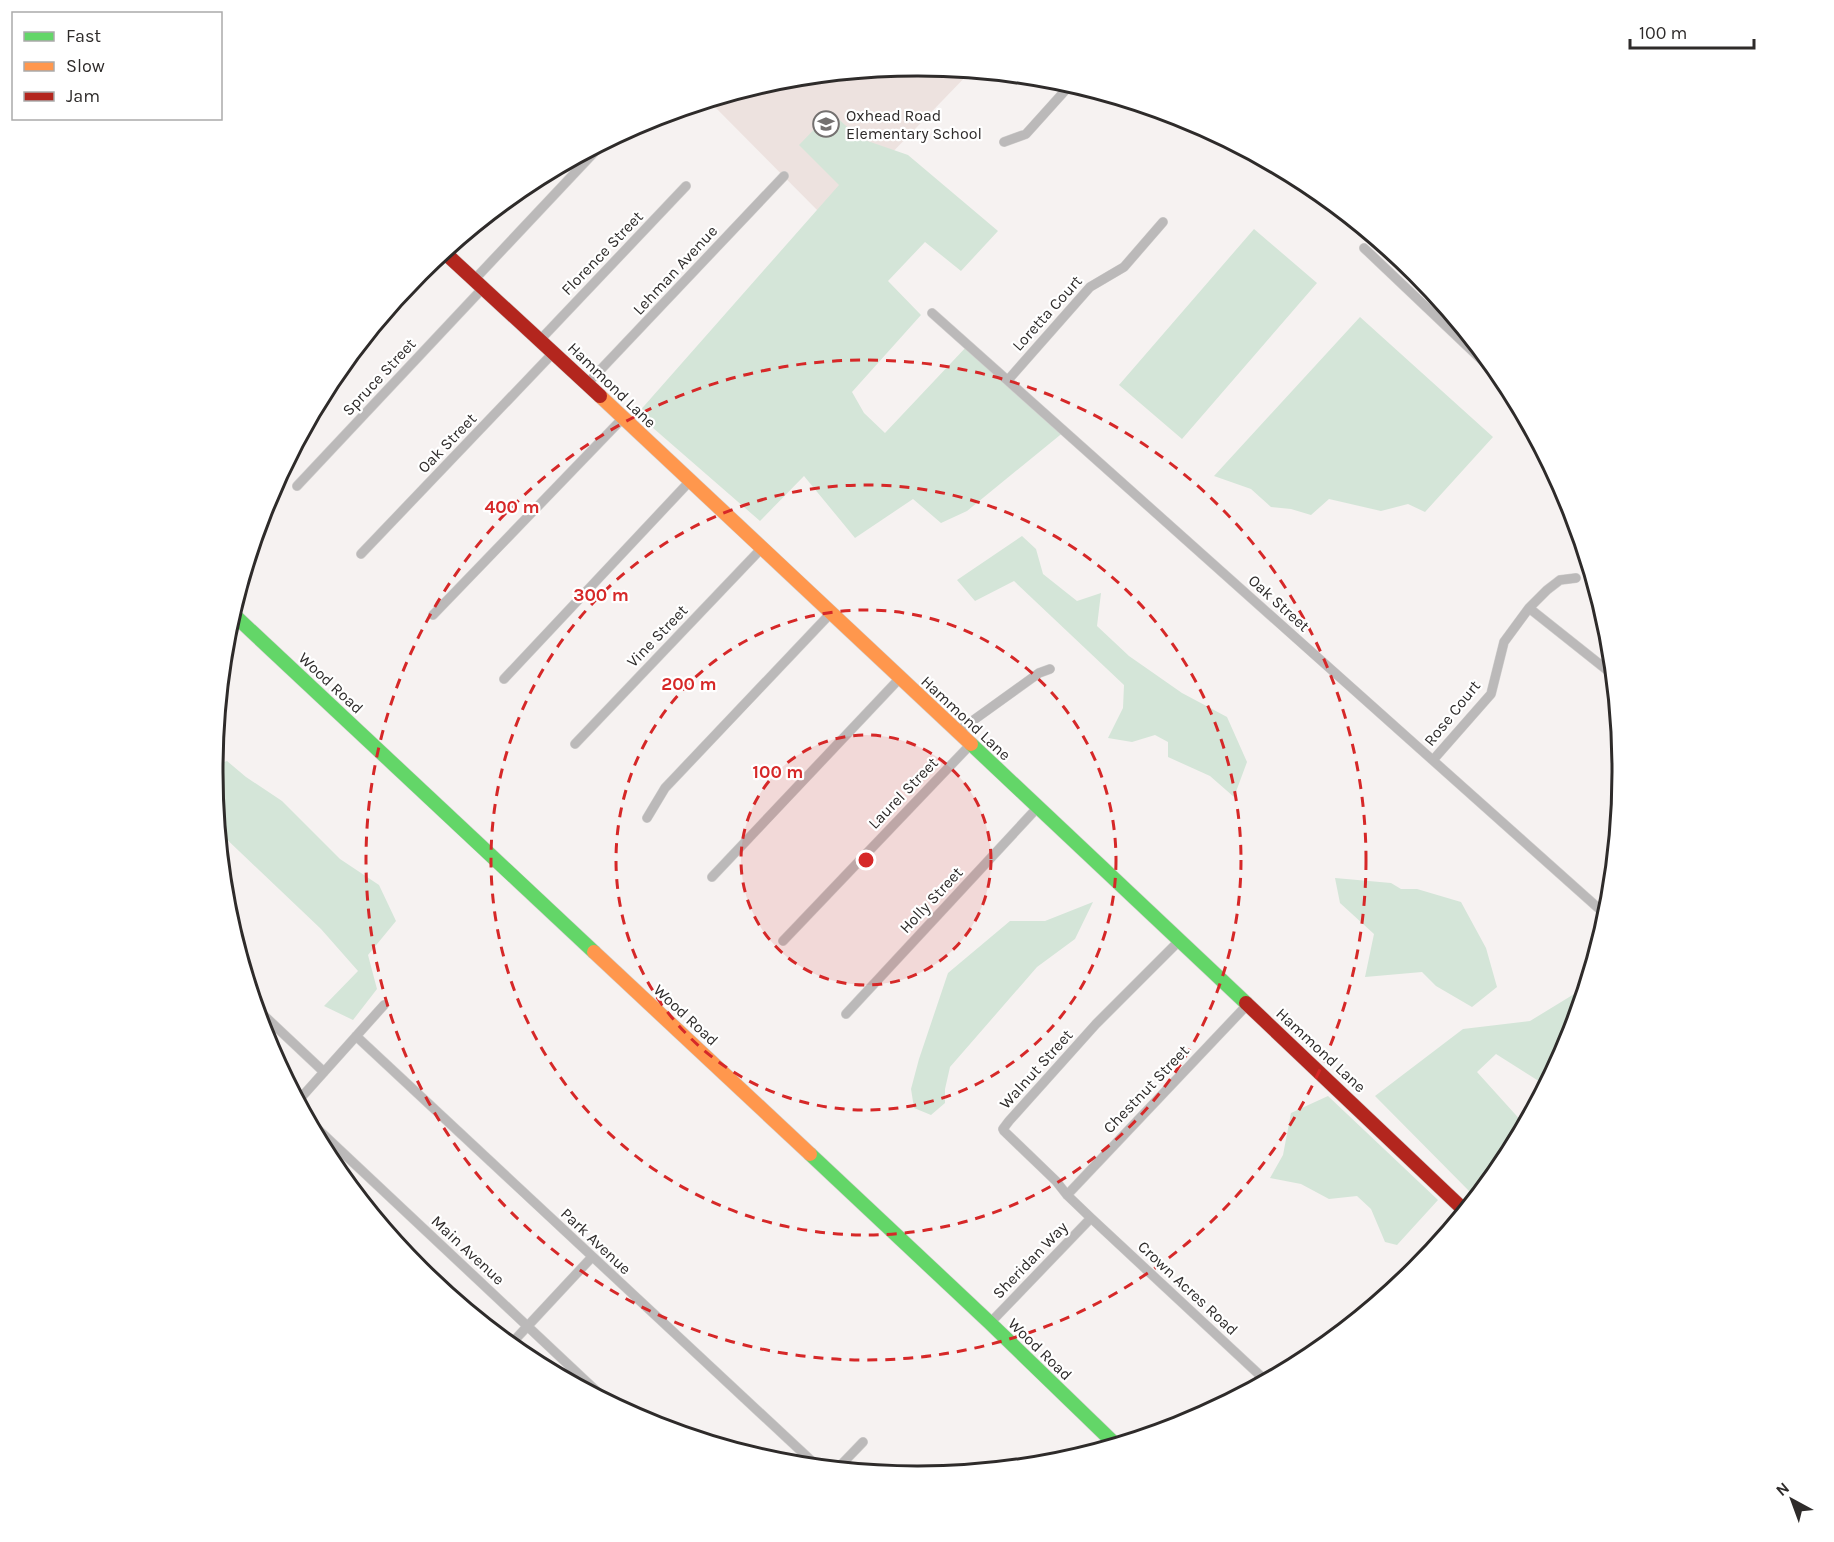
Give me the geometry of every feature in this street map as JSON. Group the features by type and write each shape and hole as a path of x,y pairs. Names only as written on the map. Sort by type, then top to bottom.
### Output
{"street":[{"path":"1004,142 1026,134 1063,93"},
{"name":"Spruce Street","path":"297,486 587,160"},
{"name":"Lehman Avenue","path":"587,384 784,176"},
{"name":"Florence Street","path":"540,340 686,186"},
{"name":"Loretta Court","path":"1008,380 1090,287 1124,267 1163,222"},
{"path":"1364,248 1463,342"},
{"name":"Hammond Lane","path":"450,258 554,352 1459,1205"},
{"name":"Oak Street","path":"932,313 1598,908"},
{"name":"Oak Street","path":"361,554 554,352"},
{"path":"433,615 623,418"},
{"path":"504,679 690,482"},
{"name":"Vine Street","path":"575,744 761,549"},
{"name":"Rose Court","path":"1433,760 1491,694 1504,642 1528,608 1560,580 1576,578"},
{"path":"1528,608 1604,668"},
{"path":"647,818 665,788 830,614"},
{"name":"Wood Road","path":"240,620 990,1323 1108,1439"},
{"path":"957,732 1039,673 1050,669"},
{"path":"712,877 900,678"},
{"name":"Laurel Street","path":"783,941 970,744"},
{"name":"Holly Street","path":"846,1014 1038,807"},
{"name":"Walnut Street","path":"1091,1218 1012,1140 1004,1129 1096,1024 1180,940"},
{"name":"Chestnut Street","path":"1067,1195 1248,1004"},
{"path":"303,1095 384,1005"},
{"path":"269,1020 324,1072"},
{"name":"Park Avenue","path":"356,1036 807,1457"},
{"name":"Main Avenue","path":"330,1141 585,1380"},
{"name":"Sheridan Way","path":"990,1323 1091,1218"},
{"name":"Crown Acres Road","path":"1091,1218 1259,1375"},
{"path":"517,1338 592,1257"},
{"path":"844,1462 863,1442"}],"shaded area":[{"name":"Oxhead Road Elementary School","path":"917,76 964,78 827,220 715,107 826,82"}],"green space":[{"path":"831,112 859,138 908,155 998,231 961,271 925,242 888,281 921,315 852,392 864,413 885,433 968,345 1065,431 967,511 941,523 913,499 855,538 804,476 760,521 637,414 839,185 799,145"},
{"path":"1254,229 1317,283 1182,439 1119,385"},
{"path":"1360,317 1493,437 1425,512 1408,504 1381,511 1329,499 1311,515 1291,509 1271,507 1251,489 1214,476"},
{"path":"1022,536 1036,549 1043,574 1077,601 1101,593 1097,626 1129,656 1182,693 1227,717 1247,762 1234,797 1210,776 1168,757 1168,742 1155,735 1132,742 1108,738 1123,708 1124,685 1014,581 975,601 957,580"},
{"path":"227,761 282,801 340,859 379,885 396,921 368,955 377,989 353,1020 324,1006 358,971 321,929 226,839 223,762"},
{"path":"1335,878 1391,883 1401,889 1417,889 1461,902 1486,948 1497,987 1472,1007 1436,986 1422,972 1365,977 1374,934 1340,903"},
{"path":"1093,902 1075,939 1037,967 950,1067 945,1089 945,1103 931,1115 914,1108 911,1089 948,973 1010,921 1045,921"},
{"path":"1575,993 1559,1037 1538,1081 1496,1054 1477,1072 1518,1118 1470,1192 1375,1096 1463,1029 1530,1021"},
{"path":"1328,1096 1438,1200 1397,1245 1385,1242 1371,1209 1357,1196 1329,1199 1301,1184 1270,1178 1283,1155 1291,1113"}],"traffic: fast":[{"path":"240,620 594,952"},
{"path":"971,744 1246,1003"},
{"path":"810,1154 1109,1438"}],"traffic: slow":[{"path":"600,396 971,744"},
{"path":"594,952 810,1154"}],"traffic: jam":[{"path":"450,257 600,396"},
{"path":"1246,1003 1459,1205"}],"place":[{"name":"Oxhead Road Elementary School","path":"826,124"}]}
